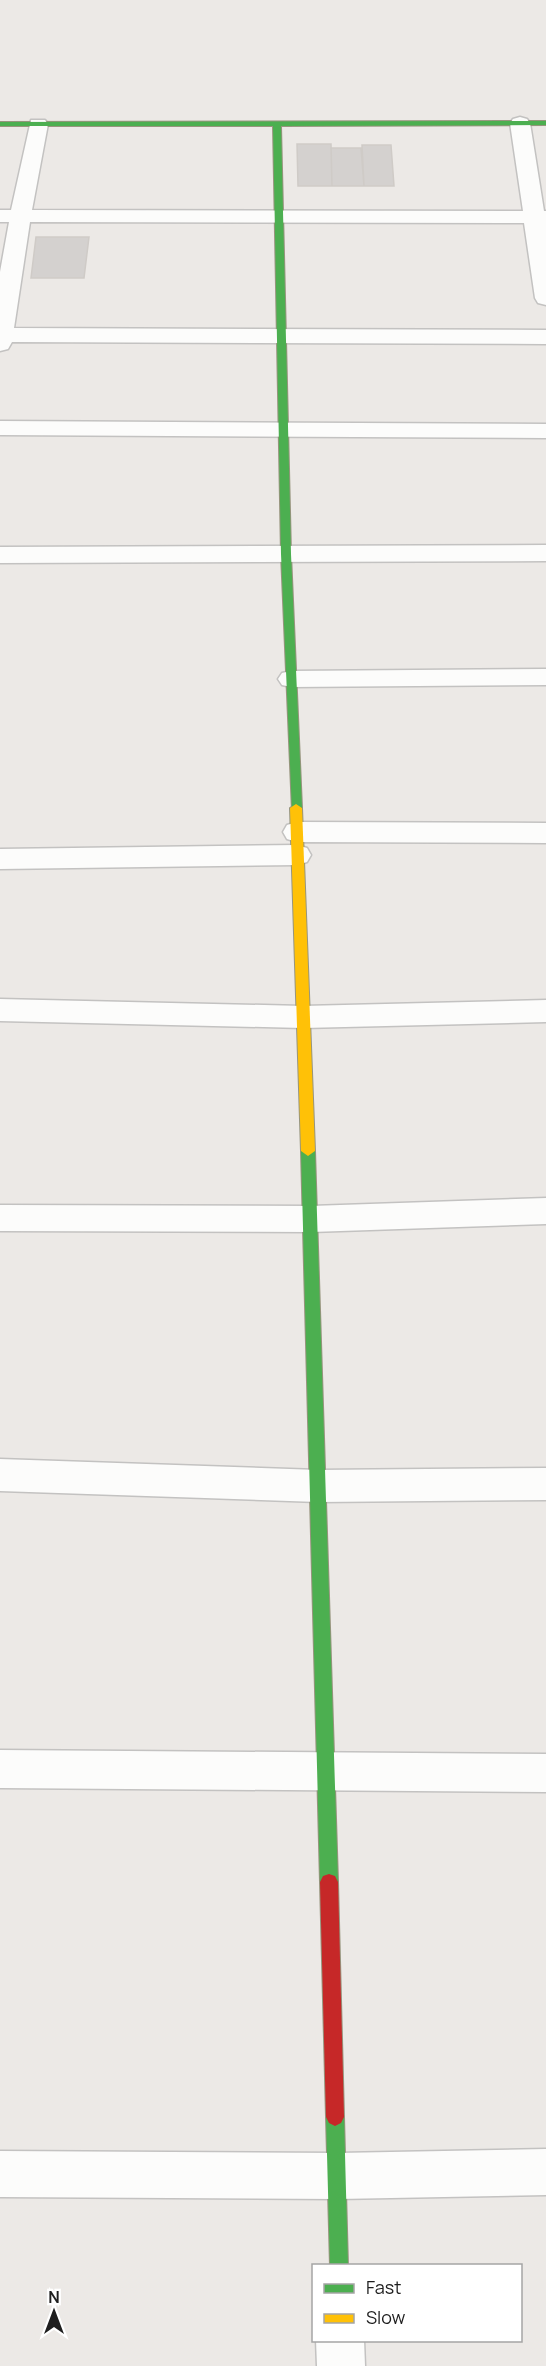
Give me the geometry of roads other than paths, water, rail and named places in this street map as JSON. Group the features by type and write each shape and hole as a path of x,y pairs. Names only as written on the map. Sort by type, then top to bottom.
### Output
{"street":[{"path":"520,123 540,217 546,298"},
{"path":"0,124 546,123"},
{"path":"38,124 10,216 1,328 281,325 546,318"},
{"path":"277,124 286,554 311,1219 339,2264"},
{"path":"10,216 540,217"},
{"path":"281,325 546,337"},
{"path":"0,428 546,431"},
{"path":"0,555 546,553"},
{"path":"291,679 546,677"},
{"path":"0,859 297,843 546,833"},
{"path":"0,1010 303,1017 546,1011"},
{"path":"0,1218 311,1219 546,1211"},
{"path":"0,1475 318,1486 546,1484"},
{"path":"0,1769 546,1773"},
{"path":"0,2174 338,2176 546,2172"},
{"path":"340,2342 341,2366"}]}
